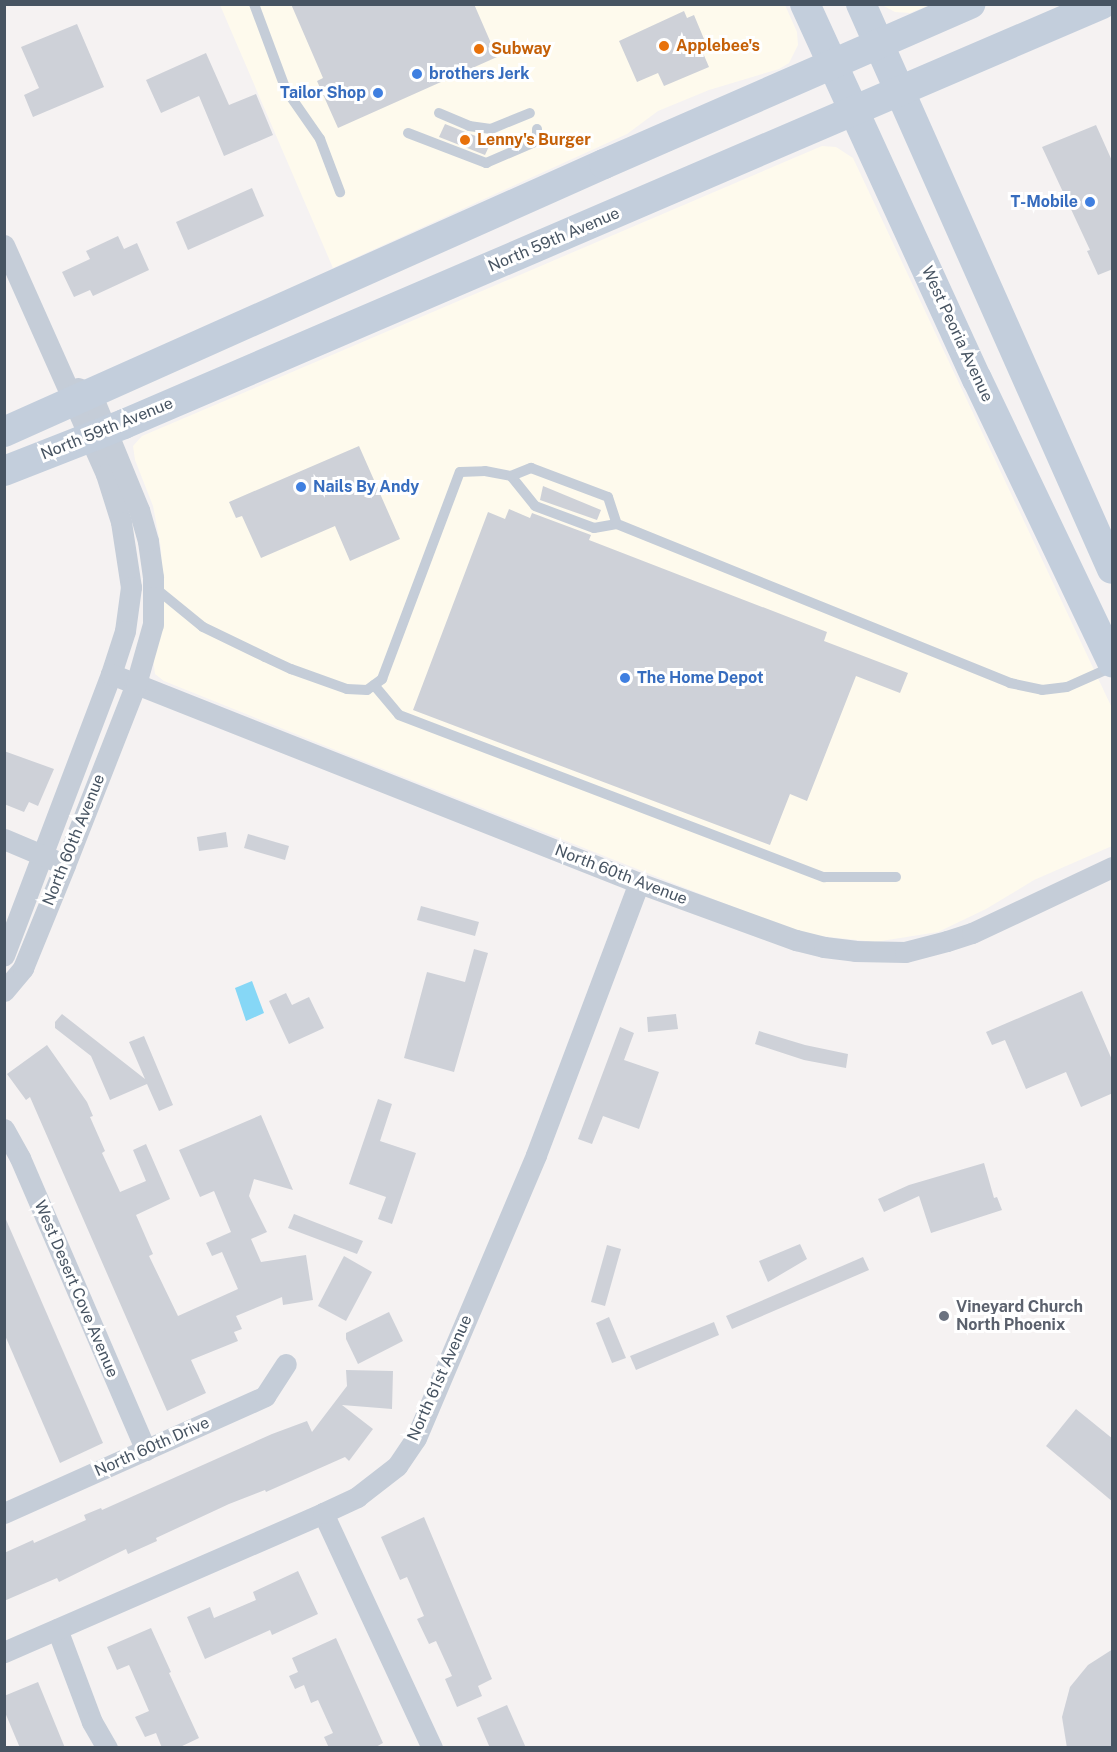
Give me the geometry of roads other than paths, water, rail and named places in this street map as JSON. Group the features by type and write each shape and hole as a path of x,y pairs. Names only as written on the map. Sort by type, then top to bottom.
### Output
{"main road":[{"name":"West Peoria Avenue","path":"805,4 1018,464 1113,662"},
{"path":"861,4 1056,446 1113,569"},
{"path":"4,432 76,393 971,4"},
{"name":"North 59th Avenue","path":"4,471 98,433 1102,4"},
{"path":"1018,464 1056,446"}],"street":[{"path":"4,245 76,393 142,520 148,541 154,587 153,624 136,684"},
{"path":"98,433 106,474 118,513 131,587 125,631 111,674"},
{"name":"North 60th Avenue","path":"4,954 111,674 639,883 796,939 855,951 905,952 972,933 1113,867"},
{"name":"North 60th Avenue","path":"4,991 23,968 136,684"},
{"path":"4,839 44,854 65,865"},
{"name":"North 61st Avenue","path":"4,1652 323,1514 377,1484 397,1466 416,1438 536,1155 639,883"},
{"name":"West Desert Cove Avenue","path":"4,1129 20,1158 146,1450"},
{"name":"North 60th Drive","path":"4,1513 264,1396 286,1364"},
{"path":"323,1514 432,1748"},
{"path":"57,1629 92,1722 107,1748"}],"lane":[{"path":"254,4 286,90 320,139 340,192"},
{"path":"439,113 469,126 491,129 530,113"},
{"path":"408,133 486,163 537,141 537,129"},
{"path":"154,587 203,627 291,669 347,689 367,690 382,679 460,472 485,471 511,476 531,468 608,497 617,524"},
{"path":"511,476 535,506 594,528 617,524 1010,683 1042,690 1067,687 1113,667"},
{"path":"374,685 399,714 825,877 896,877"}],"water":[{"path":"252,981 264,1013 246,1021 235,988"}],"place":[{"name":"Applebee's","path":"664,46"},
{"name":"Subway","path":"479,49"},
{"name":"brothers Jerk","path":"417,74"},
{"name":"Tailor Shop","path":"378,93"},
{"name":"Lenny's Burger","path":"465,140"},
{"name":"T-Mobile","path":"1090,202"},
{"name":"Nails By Andy","path":"301,487"},
{"name":"The Home Depot","path":"625,678"},
{"name":"Vineyard Church North Phoenix","path":"944,1316"}]}
